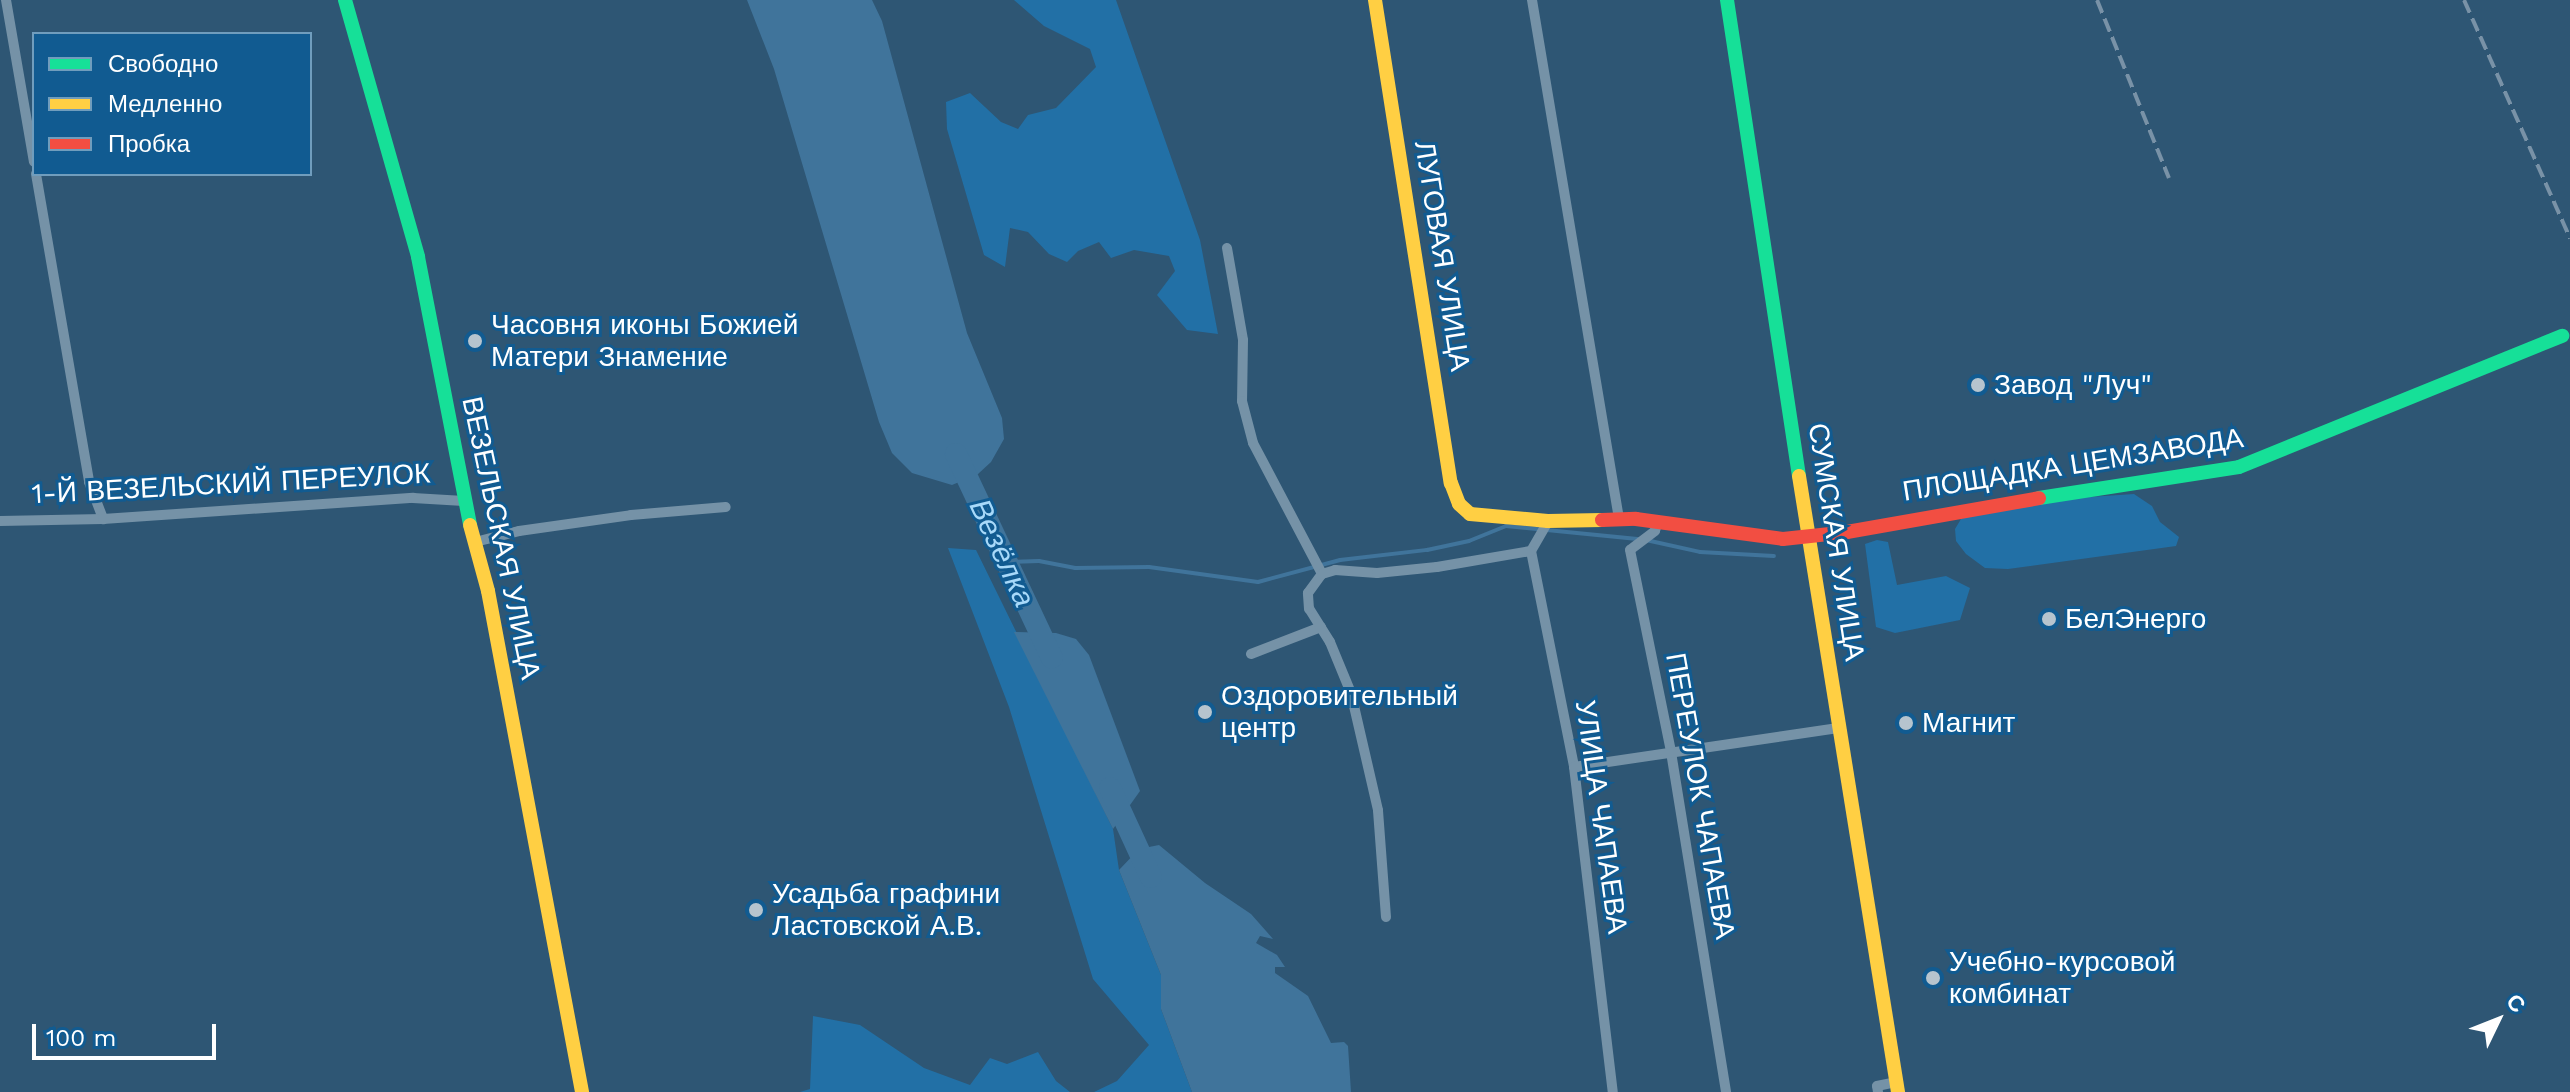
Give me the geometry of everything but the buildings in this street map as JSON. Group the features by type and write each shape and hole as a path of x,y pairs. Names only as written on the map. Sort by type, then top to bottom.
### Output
{"street":[{"path":"6,0 32,150"},
{"name":"ВЕЗЕЛЬСКАЯ УЛИЦА","path":"345,0 418,257 582,1092"},
{"name":"ЛУГОВАЯ УЛИЦА","path":"1375,0 1451,483 1459,504 1470,514 1548,521"},
{"path":"1532,0 1619,519"},
{"name":"СУМСКАЯ УЛИЦА","path":"1727,0 1838,728 1897,1087"},
{"path":"36,176 89,482 103,519"},
{"path":"1227,248 1243,340 1242,401 1253,443 1310,557 1322,574"},
{"name":"ПЛОЩАДКА ЦЕМЗАВОДА","path":"1809,536 2239,467 2562,336"},
{"name":"1-Й ВЕЗЕЛЬСКИЙ ПЕРЕУЛОК","path":"0,521 103,519 413,498 464,501"},
{"path":"475,542 519,531 631,515 726,507"},
{"path":"1386,917 1378,810 1351,693 1321,627 1309,609 1308,593 1322,574 1335,570 1377,573 1437,567 1531,551 1548,521 1658,521 1783,539 1809,536"},
{"name":"ПЕРЕУЛОК ЧАПАЕВА","path":"1658,521 1655,531 1630,550 1671,752 1726,1092"},
{"name":"УЛИЦА ЧАПАЕВА","path":"1531,551 1574,767 1613,1092"},
{"path":"1251,654 1321,627"},
{"path":"1574,767 1838,728"},
{"path":"1878,1092 1877,1086 1897,1087"}],"shaded area":[{"path":"747,0 872,0 882,21 967,333 1002,418 1004,439 991,462 978,474 952,485 912,473 892,453 879,422 774,69"},
{"path":"1014,0 1116,0 1200,240 1218,334 1187,330 1157,295 1175,271 1169,256 1134,250 1111,258 1099,242 1078,251 1067,262 1049,254 1028,232 1010,228 1005,267 984,255 947,129 946,102 970,93 1001,122 1018,129 1028,115 1056,108 1096,67 1090,49 1044,26"},
{"path":"2134,494 2152,506 2160,522 2179,537 2176,546 2008,569 1985,568 1966,554 1956,541 1955,529 1961,519 1973,515 2074,498"},
{"path":"1877,540 1888,542 1897,585 1946,576 1970,588 1960,620 1895,633 1876,627 1865,544"},
{"path":"948,548 976,550 1113,829 1119,870 1161,975 1161,1009 1192,1092 1094,1092 1117,1081 1149,1045 1093,979 1009,707"},
{"path":"1014,632 1056,633 1076,639 1089,655 1140,791 1113,829"},
{"path":"1159,845 1205,883 1251,914 1273,939 1260,936 1256,943 1277,955 1285,967 1275,967 1275,973 1308,996 1331,1043 1344,1042 1348,1046 1351,1092 1192,1092 1161,1009 1161,975 1119,870 1139,849"},
{"path":"813,1016 860,1025 924,1068 970,1085 990,1058 1007,1064 1038,1052 1056,1081 1070,1092 800,1092 810,1089"}],"waterway":[{"name":"Везёлка","path":"956,454 1052,658"},
{"path":"1007,562 1039,561 1075,568 1149,567 1258,582 1340,560 1427,550 1469,541 1506,526 1637,539"},
{"path":"1646,540 1700,552 1774,556"},
{"name":"Везёлка","path":"1110,788 1151,877"}],"railway":[{"path":"2097,0 2169,178"},
{"path":"2464,0 2570,238"}],"traffic: fast":[{"path":"345,0 418,257 470,525"},
{"path":"1727,0 1799,476"},
{"path":"2039,498 2239,467 2562,336"}],"traffic: slow":[{"path":"1375,0 1451,483 1459,504 1470,514 1548,521 1602,520"},
{"path":"1799,476 1898,1092"},
{"path":"470,525 488,591 582,1092"}],"traffic: jam":[{"path":"1602,520 1636,519 1783,539 1847,532 2039,498"}],"place":[{"name":"Часовня иконы Божией Матери Знамение","path":"475,341"},
{"name":"Завод \"Луч\"","path":"1978,385"},
{"name":"БелЭнерго","path":"2049,619"},
{"name":"Оздоровительный центр","path":"1205,712"},
{"name":"Магнит","path":"1906,723"},
{"name":"Усадьба графини Ластовской А.В.","path":"756,910"},
{"name":"Учебно-курсовой комбинат","path":"1933,978"}]}
